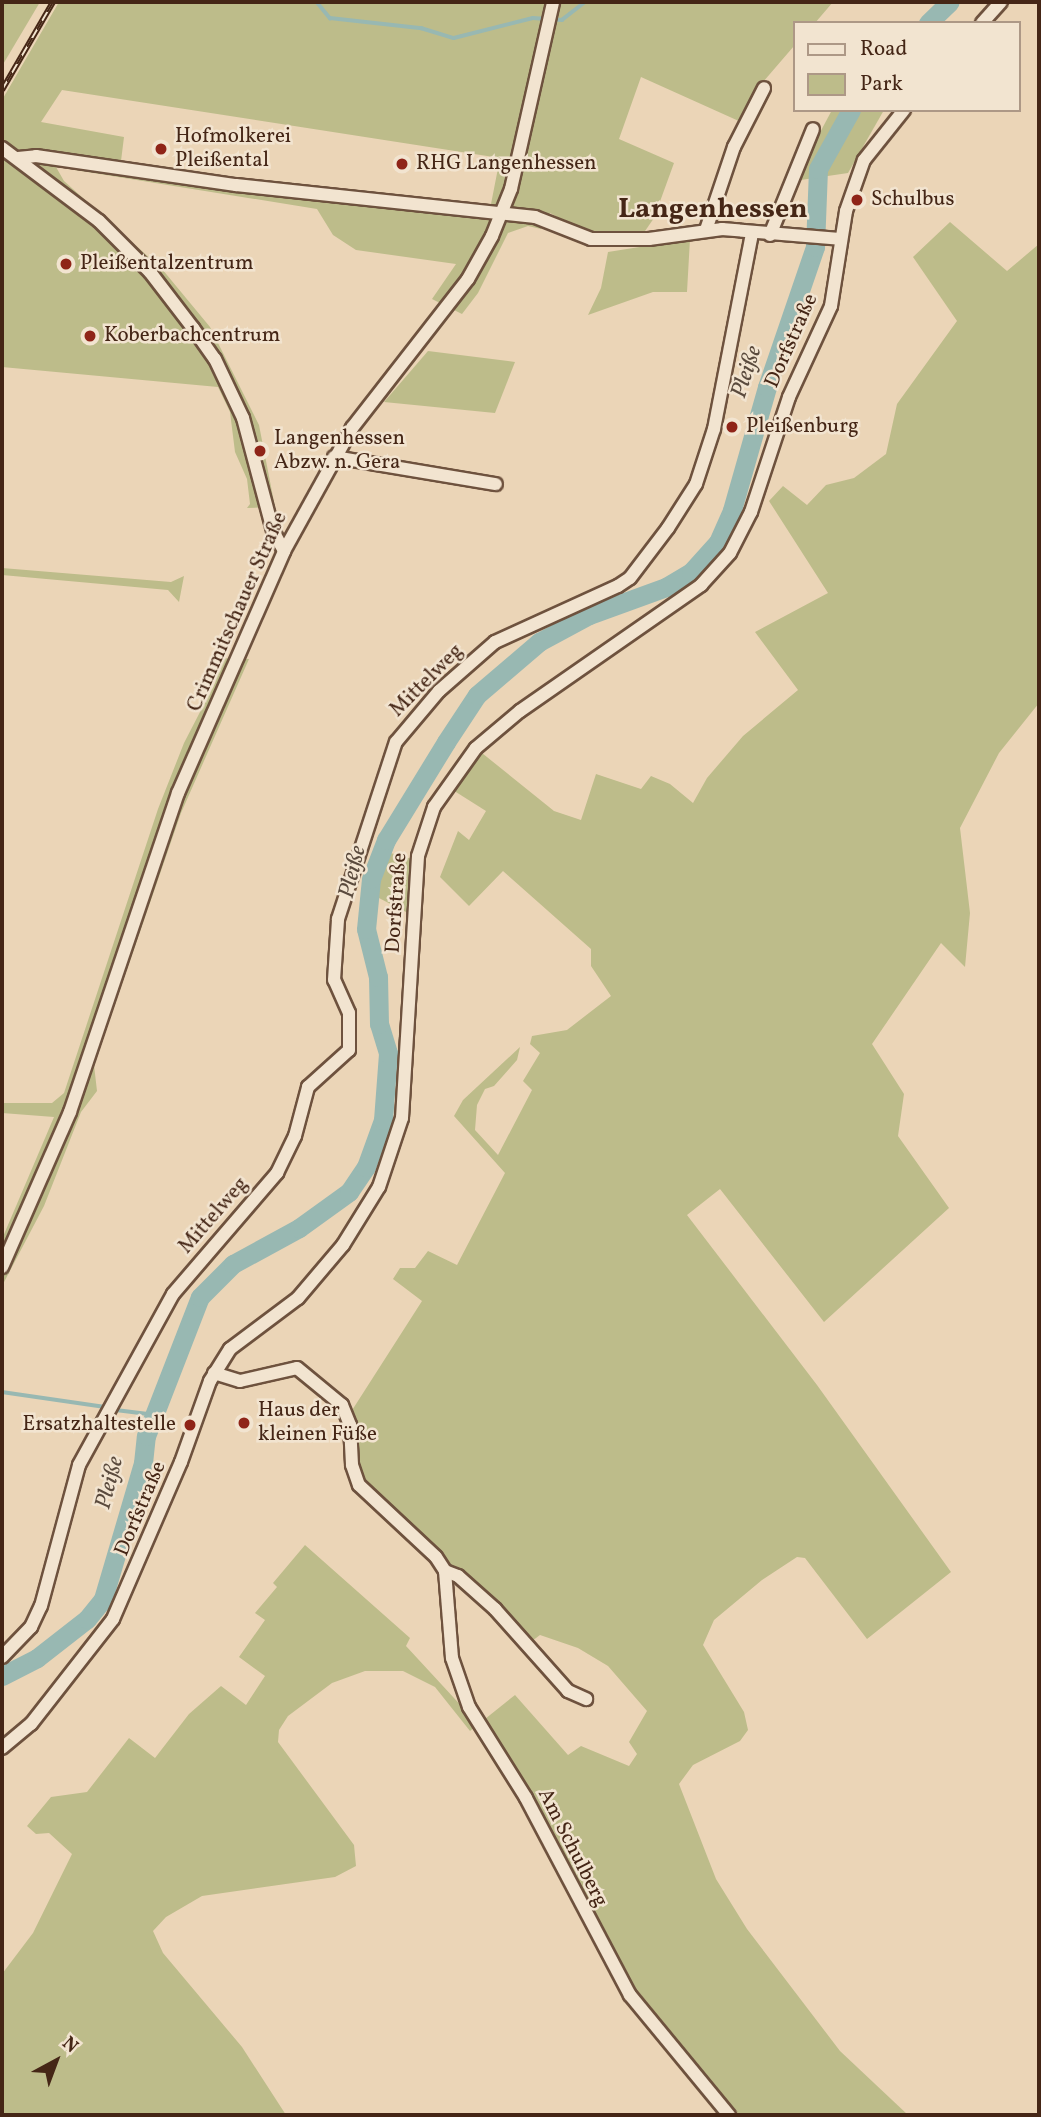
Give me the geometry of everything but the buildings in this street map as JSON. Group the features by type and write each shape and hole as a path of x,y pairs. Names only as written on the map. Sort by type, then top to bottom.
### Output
{"street":[{"path":"984,21 1001,2"},
{"name":"Crimmitschauer Straße","path":"2,1267 70,1112 178,793 284,551 334,457 370,403 468,279 502,214 551,6"},
{"path":"706,230 734,147 764,88"},
{"name":"Dorfstraße","path":"2,1748 31,1724 113,1619 181,1462 214,1373 230,1349 298,1298 319,1275 362,1218 389,1164 405,1096 418,856 434,807 476,748 520,711 701,585 730,553 751,512 789,397 831,306 833,238 864,160 902,112"},
{"path":"770,234 813,129"},
{"path":"2,148 73,198 125,245 200,338 243,418 272,531 284,551"},
{"path":"18,158 36,156 236,185 535,217 591,239 649,239 706,230 833,238"},
{"name":"Mittelweg","path":"2,1657 31,1627 41,1606 79,1465 173,1294 277,1173 295,1136 308,1087 349,1050 349,1013 334,980 338,919 396,742 439,691 495,642 630,578 668,528 696,484 714,429 752,233"},
{"path":"334,457 496,484"},
{"path":"214,1373 240,1381 291,1367 328,1390 349,1420 352,1465 359,1485 436,1557 445,1571 458,1576 495,1609 568,1691 586,1699"},
{"name":"Am Schulberg","path":"445,1571 453,1658 469,1707 526,1798 630,1995 729,2115"}],"green space":[{"path":"2,2 40,2 2,66"},
{"path":"59,2 833,2 817,21 792,21 792,48 763,82 741,122 641,77 619,139 674,163 654,218 643,234 583,231 550,213 541,229 528,226 508,233 478,293 462,314 432,299 456,264 356,250 333,235 317,209 56,167 64,181 162,269 210,327 259,425 275,507 247,508 250,504 247,479 235,452 230,412 218,387 2,367 2,100","holes":["62,90 500,158 491,204 318,195 120,169 124,137 41,122"]},
{"path":"831,112 883,112 848,173 794,181"},
{"path":"950,222 1007,271 1039,244 1039,703 999,753 960,828 970,913 965,967 941,943 872,1044 904,1094 898,1136 949,1208 824,1322 720,1189 687,1215 817,1385 951,1572 867,1639 805,1558 797,1557 762,1580 714,1620 703,1645 744,1712 748,1730 740,1741 693,1765 679,1784 716,1879 747,1929 840,2051 908,2115 739,2115 623,1973 536,1804 485,1719 515,1695 568,1755 581,1746 629,1766 637,1754 629,1742 647,1711 608,1666 578,1648 540,1635 528,1644 360,1484 349,1415 422,1301 393,1279 400,1268 415,1268 428,1251 457,1265 505,1173 454,1116 463,1100 520,1047 517,1060 494,1086 485,1089 477,1105 475,1130 498,1155 532,1090 523,1081 540,1053 530,1044 532,1036 567,1030 611,996 591,966 591,949 503,871 469,906 440,877 458,831 469,840 486,811 448,787 477,749 554,811 581,820 596,774 641,789 651,776 670,784 693,803 707,778 743,736 798,690 755,632 828,593 769,501 783,486 807,505 826,485 854,478 886,454 897,404 957,321 913,257"},
{"path":"690,239 687,292 653,292 588,315 601,288 608,252"},
{"path":"428,351 515,362 495,413 384,402"},
{"path":"2,568 171,582 184,576 179,602 168,590 2,575"},
{"path":"213,658 249,659 181,813 94,1065 97,1091 81,1112 44,1206 2,1286 2,1239 54,1117 2,1113 2,1103 52,1103 64,1093 158,809 184,743 215,683 219,667"},
{"path":"387,852 412,859 408,913 377,897 376,882"},
{"path":"305,1545 410,1638 406,1646 478,1724 470,1731 435,1687 403,1671 365,1671 332,1683 288,1716 279,1730 278,1742 354,1845 356,1866 335,1877 202,1896 166,1917 153,1931 163,1953 242,2047 286,2115 2,2115 2,1974 33,1933 72,1854 49,1833 36,1834 27,1826 51,1797 87,1792 129,1738 155,1758 189,1714 221,1686 246,1705 265,1676 239,1657 265,1620 255,1613 277,1587 273,1583"}],"waterway":[{"path":"317,2 330,18 421,28 454,38 533,18 562,20 585,2"},
{"name":"Pleiße","path":"930,21 950,2"},
{"name":"Pleiße","path":"2,1676 37,1658 87,1619 103,1599 143,1463 146,1436 200,1297 233,1264 299,1228 349,1192 366,1167 383,1120 388,1053 379,1024 378,977 366,929 371,879 386,840 446,742 477,695 539,642 589,615 666,587 691,572 718,542 732,510 767,387 815,247 818,169 850,112"},
{"path":"2,1392 105,1407"},
{"path":"116,1410 154,1415"}],"railway":[{"path":"2,90 53,2"}],"place":[{"name":"Hofmolkerei Pleißental","path":"161,149"},
{"name":"RHG Langenhessen","path":"402,164"},
{"name":"Schulbus","path":"857,200"},
{"name":"Pleißentalzentrum","path":"66,264"},
{"name":"Koberbachcentrum","path":"90,336"},
{"name":"Pleißenburg","path":"732,427"},
{"name":"Langenhessen Abzw. n. Gera","path":"260,451"},
{"name":"Haus der kleinen Füße","path":"244,1423"},
{"name":"Ersatzhaltestelle","path":"190,1425"}],"district":[{"name":"Langenhessen","path":"713,210"}]}
